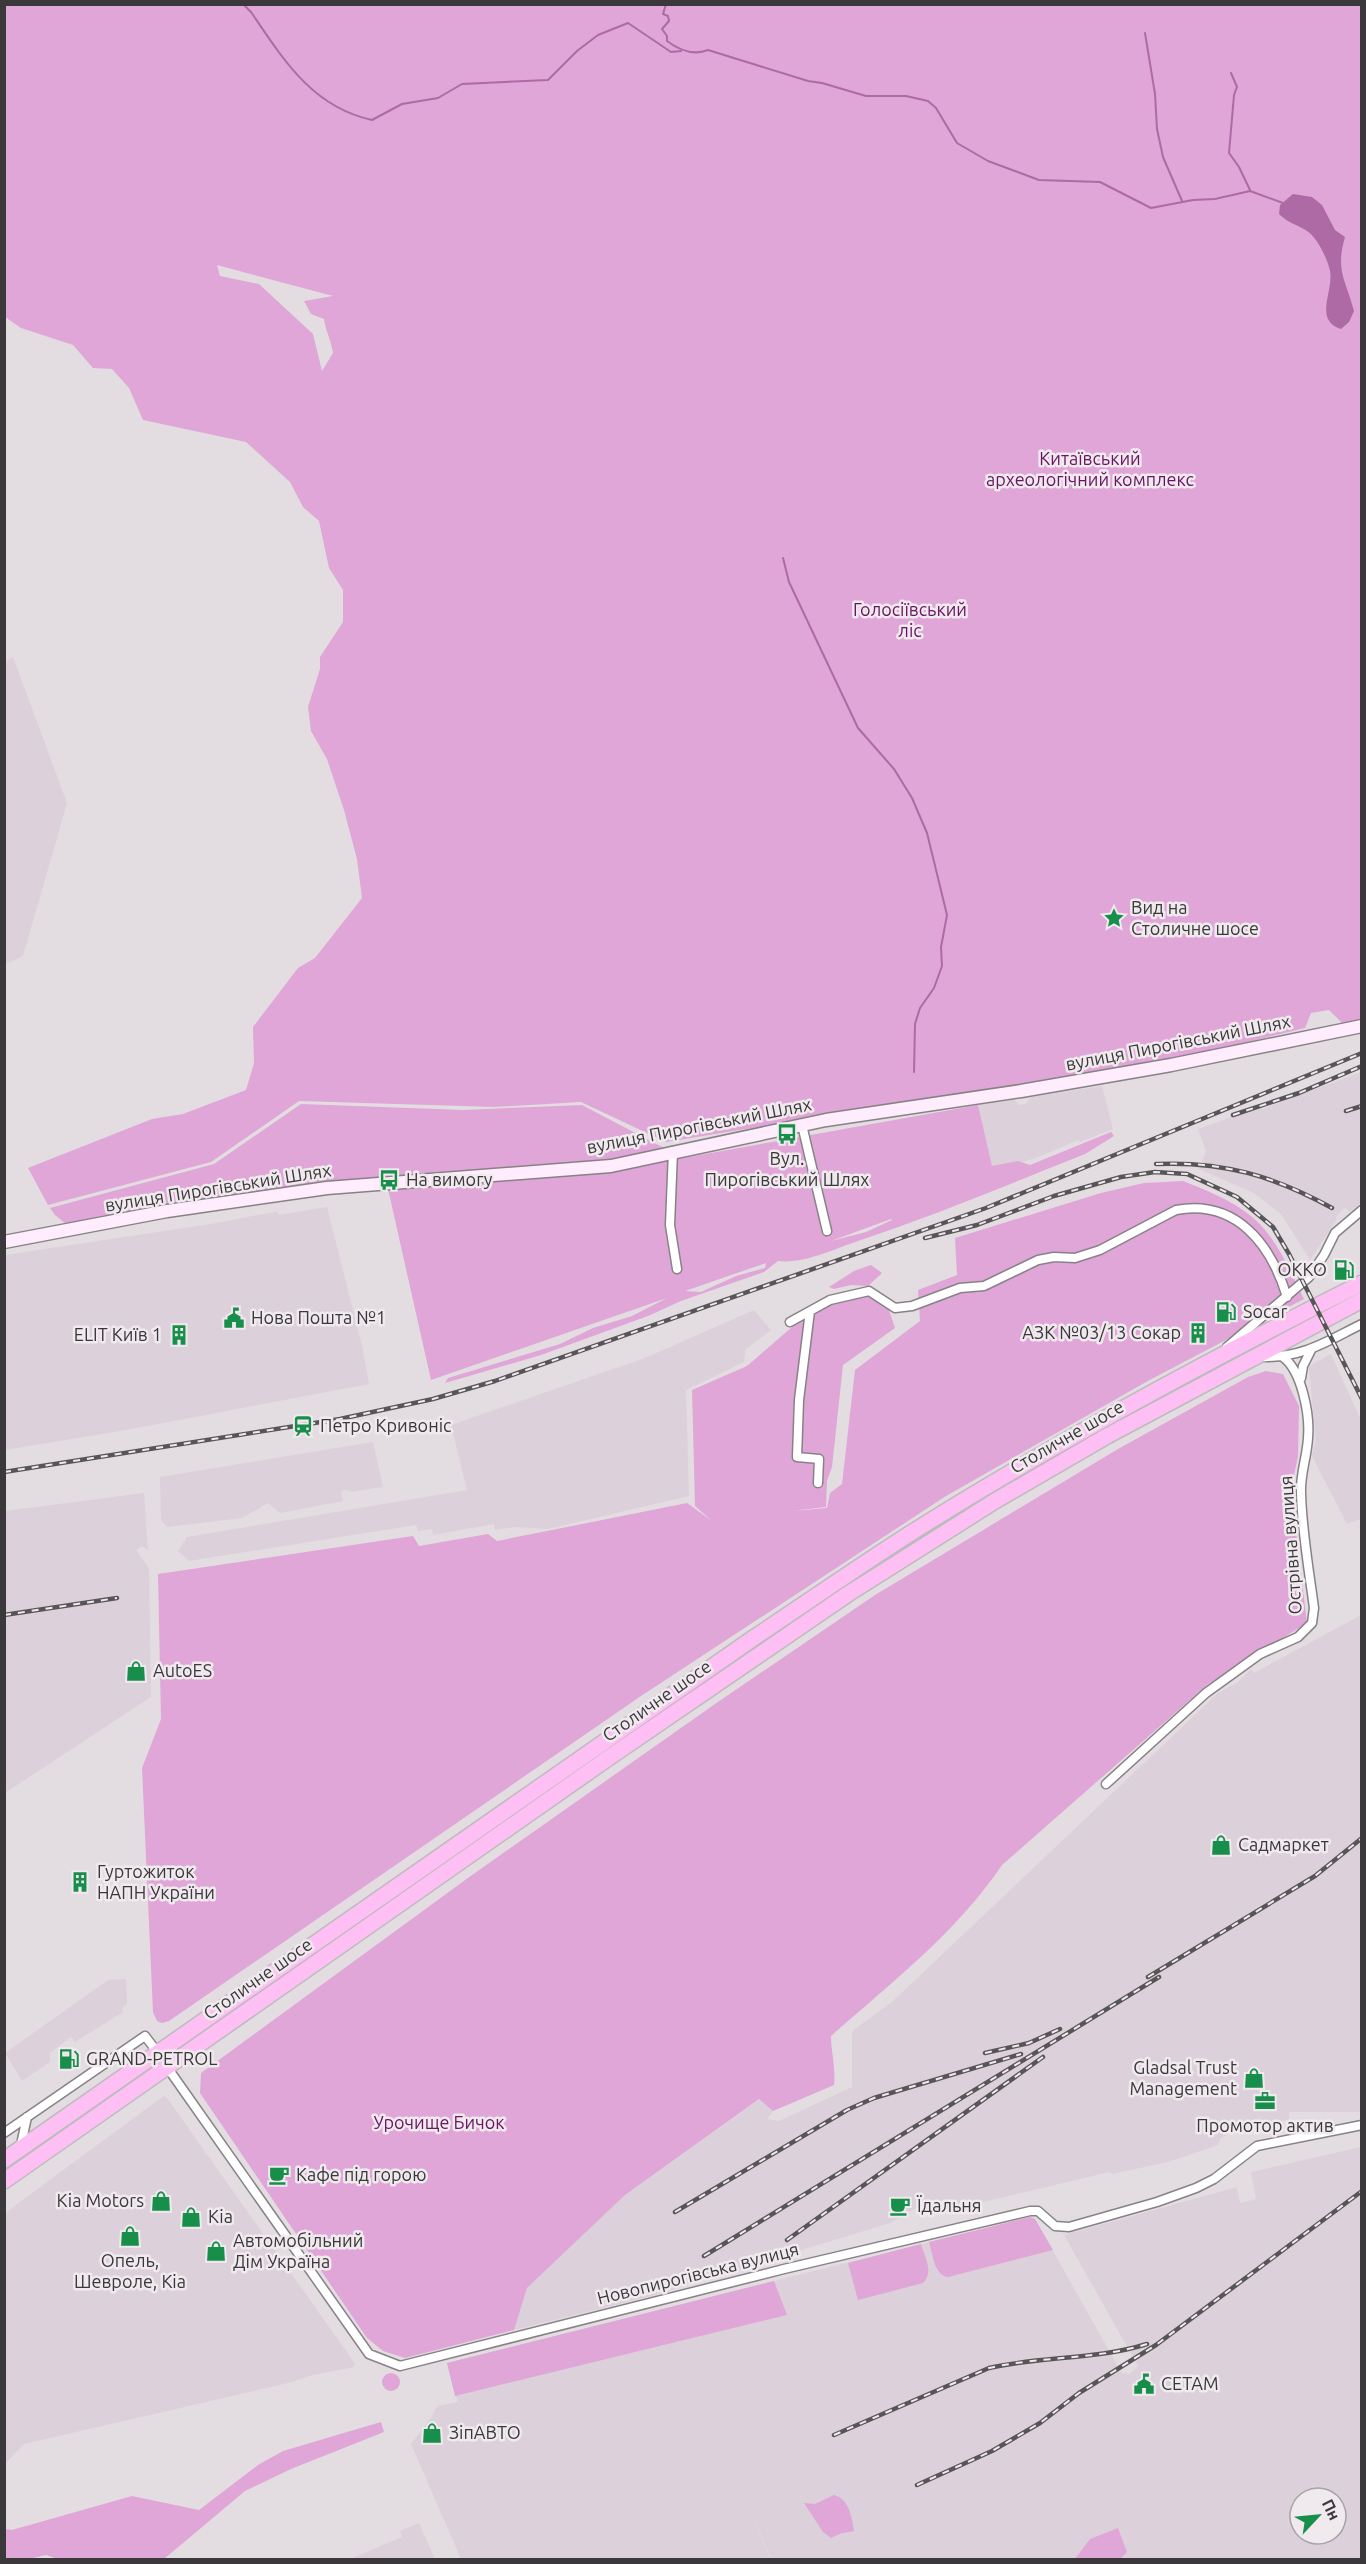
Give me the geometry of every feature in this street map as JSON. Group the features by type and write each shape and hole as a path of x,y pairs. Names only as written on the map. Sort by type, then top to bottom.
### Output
{"highway":[{"name":"Столичне шосе","path":"11,2156 742,1645 866,1563 1098,1422 1215,1357 1362,1283"},
{"name":"Столичне шосе","path":"4,2181 617,1752 848,1594 1056,1466 1251,1357 1362,1300"}],"street":[{"name":"вулиця Пирогівський Шлях","path":"4,1242 167,1211 327,1188 612,1166 802,1125 1159,1067 1362,1026"},
{"path":"802,1125 827,1231"},
{"path":"673,1151 670,1225 677,1269"},
{"path":"790,1322 830,1300 869,1291 895,1308 912,1306 960,1288 984,1286 1038,1260 1054,1257 1075,1258 1100,1250 1176,1210 1188,1208 1222,1212 1246,1226 1278,1275 1287,1297"},
{"path":"1215,1357 1287,1297 1316,1269 1340,1226 1362,1210"},
{"path":"810,1311 799,1400 797,1457 819,1459 818,1483"},
{"path":"1251,1357 1283,1358 1311,1350 1362,1324"},
{"name":"Острівна вулиця","path":"1300,1382 1303,1366 1311,1350"},
{"name":"Острівна вулиця","path":"1106,1784 1206,1693 1260,1654 1298,1637 1312,1623 1314,1608 1300,1492 1302,1464 1308,1438 1296,1369 1283,1358"},
{"path":"4,2133 145,2036 158,2054"},
{"name":"Новопирогівська вулиця","path":"167,2067 369,2354 400,2366 784,2269 1030,2211 1038,2211 1055,2226 1070,2227 1157,2202 1196,2188 1215,2179 1257,2146 1362,2125"},
{"path":"11,2156 27,2117"}],"shaded area":[{"path":"1293,194 1312,197 1322,205 1335,230 1345,237 1341,267 1354,311 1349,322 1341,329 1333,325 1326,312 1330,271 1321,249 1311,234 1279,214 1280,205"},
{"path":"13,657 67,803 23,956 5,964 4,662"},
{"path":"1361,1072 1361,1203 1349,1212 1345,1207 1336,1217 1337,1219 1310,1260 1281,1214 1254,1193 1199,1169 1206,1152 1198,1129 1260,1107 1263,1109"},
{"path":"1102,1086 1113,1129 998,1170 992,1167 978,1105 1014,1099 1019,1105 1026,1104 1031,1097"},
{"path":"327,1207 362,1346 369,1384 126,1430 5,1450 5,1255 263,1214 277,1212 279,1215"},
{"path":"754,1310 771,1330 745,1350 744,1362 686,1390 689,1496 548,1529 516,1527 495,1530 494,1524 433,1535 432,1529 418,1531 416,1525 189,1561 178,1551 187,1537 467,1490 451,1425 645,1358"},
{"path":"1331,1354 1361,1420 1361,1519 1347,1524 1312,1456 1316,1440 1309,1369 1311,1365"},
{"path":"373,1442 383,1487 350,1492 341,1491 343,1501 280,1513 268,1503 242,1518 167,1527 161,1520 160,1477"},
{"path":"144,1493 148,1550 142,1546 136,1550 149,1568 151,1697 5,1793 5,1511"},
{"path":"1361,1615 1361,2112 1289,2112 1289,2119 1245,2132 1230,2133 1221,2138 1218,2145 1168,2162 1112,2174 1109,2172 933,2214 923,2204 890,2223 651,2296 514,2330 527,2288 625,2195 760,2099 773,2111 767,2119 779,2121 852,2087 852,2034 855,2029 893,2001 1218,1693 1237,1683 1251,1669 1254,1673"},
{"path":"126,1979 127,2004 122,2008 123,2012 75,2042 71,2037 50,2053 50,2062 22,2081 5,2053 108,1980"},
{"path":"165,2095 356,2365 24,2444 5,2464 5,2213"},
{"path":"1361,2147 1361,2559 771,2559 749,2506 770,2559 461,2559 411,2444 431,2418 437,2406 458,2402 447,2363 1030,2217 1035,2219 1116,2363 1123,2374 1126,2372 1128,2375 1138,2366 1064,2235 1237,2187 1240,2203 1256,2199 1251,2172"},
{"path":"419,2523 435,2559 350,2559 402,2537 400,2531"}],"green space":[{"name":"Голосіївський ліс","path":"4,5 1361,5 1361,1022 1343,1024 1329,1010 1311,1013 1305,1028 1172,1060 666,1142 581,1102 494,1107 299,1101 211,1162 48,1205 28,1168 152,1119 183,1114 246,1090 254,1063 253,1027 298,968 315,958 362,898 357,859 344,810 327,759 311,731 308,707 320,669 320,657 343,622 343,590 329,568 319,521 303,507 290,482 246,442 143,420 129,388 112,369 93,368 73,345 21,328 5,317","holes":["217,265 333,296 304,301 311,314 324,319 331,344 333,353 322,371 313,334 259,284 220,276"]},
{"path":"301,1104 463,1110 582,1105 683,1158 978,1105 992,1166 1018,1161 1030,1165 1111,1132 1114,1136 1085,1154 915,1221 819,1255 798,1260 778,1261 764,1272 681,1301 648,1316 541,1355 445,1383 448,1378 560,1344 593,1328 632,1316 667,1298 431,1380 386,1180 326,1186 65,1223 50,1208 214,1164","holes":["891,1219 866,1232 831,1241","766,1263 765,1268 736,1276 701,1292 685,1291"]},
{"path":"1183,1181 1227,1200 1260,1224 1282,1254 1304,1299 1146,1382 946,1496 641,1696 169,2021 162,2023 157,2021 153,2012 142,1768 161,1719 158,1574 413,1536 419,1546 488,1534 497,1541 687,1503 712,1521 695,1506 692,1390 747,1366 821,1302 870,1293 888,1307 895,1328 843,1365 832,1467 827,1481 826,1507 792,1511 827,1508 830,1493 842,1484 855,1370 920,1321 918,1290 957,1275 955,1238 1101,1193 1144,1183"},
{"path":"871,1265 882,1273 868,1286 851,1285 834,1289 829,1287 854,1271"},
{"name":"Урочище Бичок","path":"1266,1371 1283,1374 1299,1406 1298,1456 1291,1490 1307,1623 1207,1685 1002,1865 984,1890 944,1935 831,2036 834,2085 773,2111 759,2099 625,2195 527,2288 514,2330 405,2358 383,2351 367,2338 200,2093 201,2073 472,1875 875,1595 1118,1449 1248,1377"},
{"path":"1030,2217 1035,2219 1053,2250 948,2277 940,2273 937,2268 929,2242"},
{"path":"921,2244 928,2270 923,2283 858,2300 848,2263"},
{"path":"774,2281 787,2315 455,2396 447,2363"},
{"path":"391,2373 397,2376 400,2382 397,2388 391,2391 385,2388 382,2382 385,2376"},
{"path":"381,2422 384,2432 291,2469 245,2491 164,2559 61,2560 46,2555 29,2559 5,2559 4,2529 12,2530 132,2496 199,2510 258,2465 283,2451"},
{"path":"834,2495 846,2504 854,2531 831,2538 823,2532 804,2503 815,2504"},
{"path":"1118,2528 1127,2552 1120,2559 1075,2559 1090,2539"}],"waterway":[{"path":"243,4 301,79 316,93 351,114 372,120 402,104 438,98 462,84 548,80 577,51 598,35 628,23 671,52 681,51"},
{"path":"666,4 663,14 668,16 669,21 662,29 667,36 667,41 676,47 692,52 708,50 808,81 866,96 906,96 928,101 936,108 957,143 988,161 1039,180 1100,182 1151,208 1193,200 1215,199 1250,191 1283,203"},
{"path":"1145,33 1155,94 1157,129 1163,157 1182,201"},
{"path":"1231,73 1237,87 1234,95 1229,153 1250,190"},
{"path":"783,558 789,582 858,728 894,769 912,798 927,833 947,915 941,947 942,966 934,988 920,1008 915,1024 914,1072"}],"railway":[{"path":"4,1472 340,1419 433,1399 495,1381 986,1208 1362,1053"},
{"path":"1233,1115 1299,1093 1362,1066"},
{"path":"1346,1111 1362,1106"},
{"path":"1156,1164 1204,1165 1247,1173 1289,1187 1332,1208"},
{"path":"925,1238 977,1225 1054,1196 1121,1177 1155,1172 1187,1174 1237,1197 1273,1227 1289,1254 1362,1399"},
{"path":"4,1615 117,1598"},
{"path":"1148,1977 1315,1876 1362,1838"},
{"path":"704,2256 1159,1977"},
{"path":"985,2053 1029,2043 1060,2029"},
{"path":"675,2212 847,2110 874,2098 1021,2054"},
{"path":"787,2240 1043,2057"},
{"path":"917,2485 992,2451 1040,2423 1079,2393 1156,2345 1362,2191"},
{"path":"834,2435 989,2368 1028,2361 1108,2353 1147,2344"}],"place":[{"name":"Вид на Столичне шосе","path":"1114,918"},
{"name":"Вул. Пирогівський Шлях","path":"787,1134"},
{"name":"На вимогу","path":"389,1180"},
{"name":"ОККО","path":"1344,1270"},
{"name":"Socar","path":"1226,1312"},
{"name":"Нова Пошта №1","path":"234,1318"},
{"name":"АЗК №03/13 Сокар","path":"1198,1333"},
{"name":"ELIT Київ 1","path":"179,1335"},
{"name":"Петро Кривоніс","path":"303,1426"},
{"name":"AutoES","path":"136,1671"},
{"name":"Садмаркет","path":"1221,1845"},
{"name":"Гуртожиток НАПН України","path":"80,1882"},
{"name":"GRAND-PETROL","path":"69,2059"},
{"name":"Gladsal Trust Management","path":"1254,2078"},
{"name":"Промотор актив","path":"1265,2101"},
{"name":"Кафе під горою","path":"279,2175"},
{"name":"Kia Motors","path":"161,2201"},
{"name":"Їдальня","path":"900,2206"},
{"name":"Kia","path":"191,2217"},
{"name":"Опель, Шевроле, Кіа","path":"130,2236"},
{"name":"Автомобільний Дім Україна","path":"216,2251"},
{"name":"СЕТАМ","path":"1144,2384"},
{"name":"ЗіпАВТО","path":"432,2433"}],"park label":[{"name":"Китаївський археологічний комплекс","path":"1090,469"}]}
